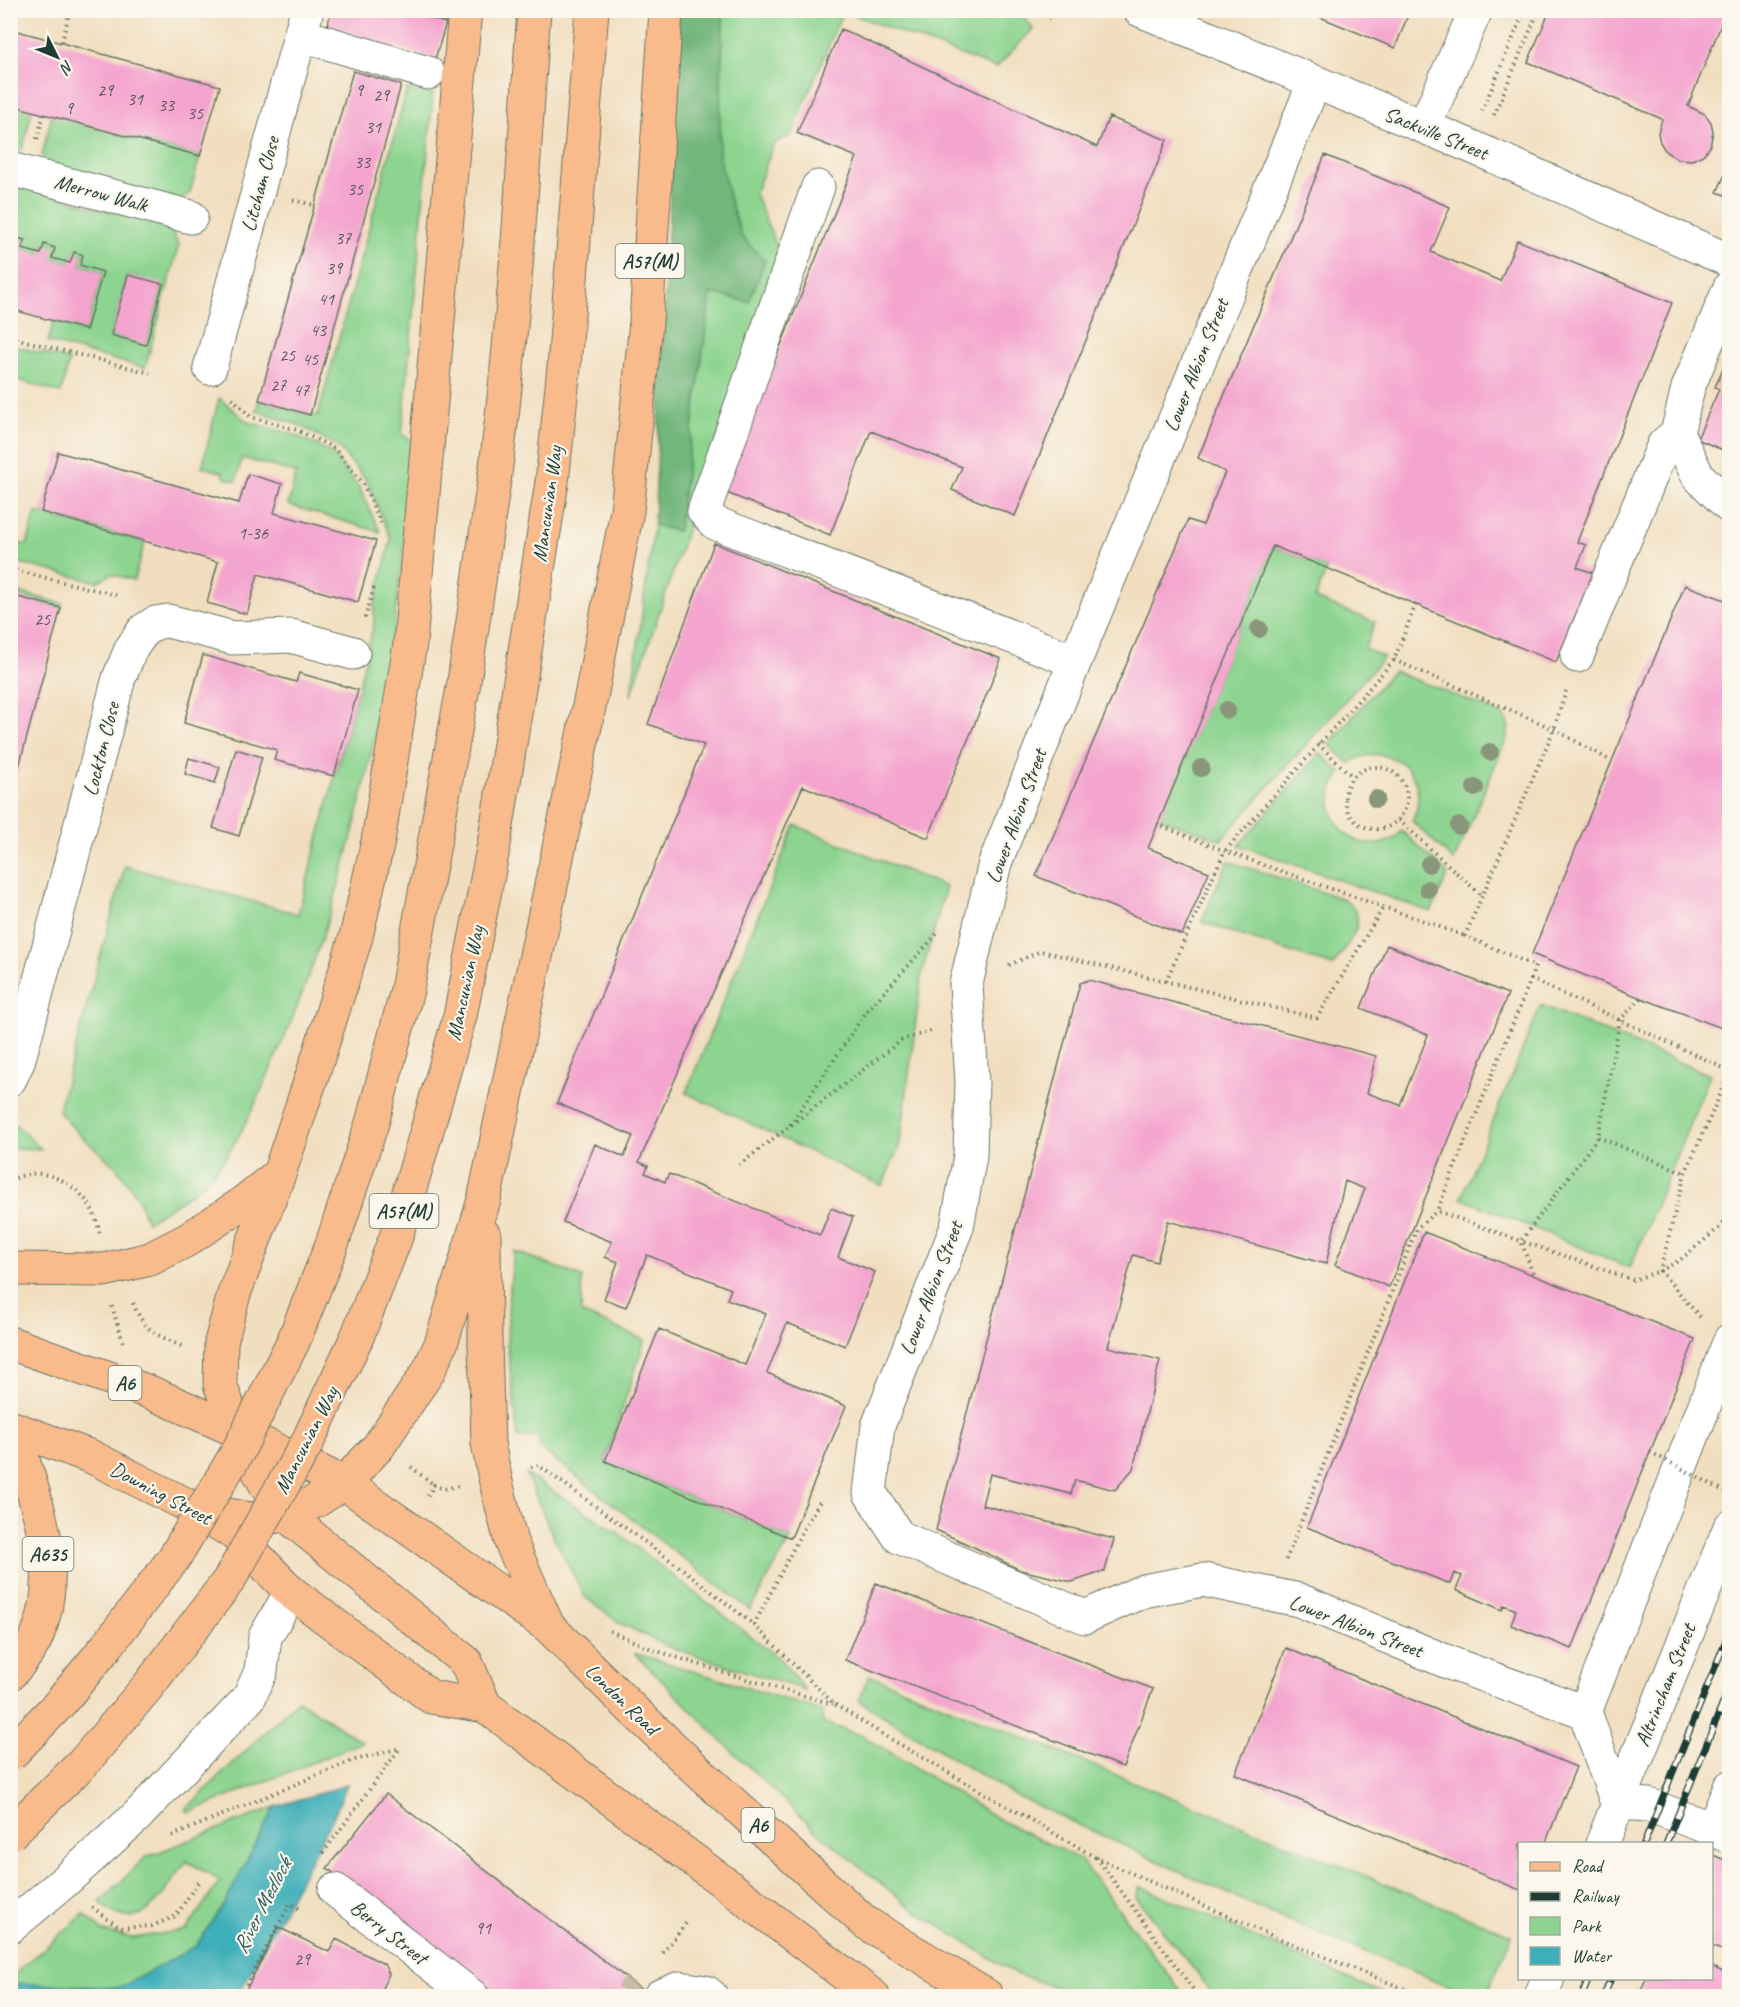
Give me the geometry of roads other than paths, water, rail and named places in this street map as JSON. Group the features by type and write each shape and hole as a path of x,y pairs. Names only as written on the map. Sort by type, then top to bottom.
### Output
{"main road":[{"path":"465,10 408,656 378,841 356,937 318,1058 279,1174 234,1294 221,1342 220,1384 237,1431 267,1487 286,1515 466,1662 485,1706"},
{"name":"A57(M)","path":"10,1755 60,1703 140,1605 174,1558 238,1451 288,1352 332,1244 372,1123 407,990 463,688 495,474 512,299 534,10"},
{"name":"Mancunian Way","path":"10,1834 83,1763 149,1685 229,1580 307,1443 357,1337 396,1237 460,1016 494,844 552,482 565,356 592,10"},
{"name":"A57(M)","path":"195,1509 250,1519 286,1515 316,1501 344,1483 378,1447 428,1372 441,1344 484,1200 588,712 627,511 647,311 666,10"},
{"path":"10,1269 104,1270 150,1259 187,1240 240,1205 279,1174"},
{"name":"A57(M)","path":"484,1200 485,1344 489,1443 510,1542 549,1627"},
{"name":"A6","path":"10,1343 152,1393 237,1431"},
{"name":"Downing Street","path":"12,1428 92,1456 195,1509 235,1534 291,1592"},
{"name":"A635","path":"10,1674 36,1638 42,1621 49,1580 48,1552 12,1428"},
{"name":"London Road","path":"237,1431 344,1483 549,1627 671,1746 866,1923 987,1996"},
{"path":"291,1592 431,1697 485,1706 873,1996"}],"street":[{"name":"Sackville Street","path":"1140,10 1468,145 1730,261"},
{"path":"1424,128 1476,10"},
{"path":"301,18 428,73"},
{"name":"Litcham Close","path":"219,381 301,18"},
{"name":"Lower Albion Street","path":"1314,83 1074,661 995,863 966,984 972,1082 970,1156 957,1227 878,1426 870,1493 899,1537 1085,1617 1143,1591 1203,1580 1299,1600 1455,1665 1585,1712"},
{"name":"Merrow Walk","path":"10,169 191,217"},
{"path":"818,187 704,511 715,523 1074,661"},
{"path":"1577,656 1664,444 1677,433 1688,388 1730,287"},
{"path":"1677,433 1698,476 1730,507"},
{"name":"Lockton Close","path":"10,1079 18,1062 28,1026 119,678 131,649 144,630 155,623 168,621 233,638 291,636 353,653"},
{"path":"1728,1343 1585,1712 1617,1803 1649,1804 1721,1833 1730,1787"},
{"name":"Altrincham Street","path":"1603,1842 1730,1527"},
{"path":"10,1927 137,1816 249,1698 261,1671 265,1637 291,1592"},
{"name":"Berry Street","path":"335,1890 472,1996"},
{"path":"1541,1996 1547,1980"},
{"path":"660,1996 680,1988 706,1992 711,1996"}],"water":[{"name":"River Medlock","path":"347,1785 334,1816 238,1996 11,1996 11,1983 120,1988 196,1946 223,1906 275,1807"}],"tunnel":[{"path":"631,1996 638,1987"}],"railway":[{"path":"1645,1842 1730,1630"},
{"path":"1667,1842 1730,1686"},
{"path":"1582,1996 1588,1980"},
{"path":"1604,1996 1610,1980"}]}
